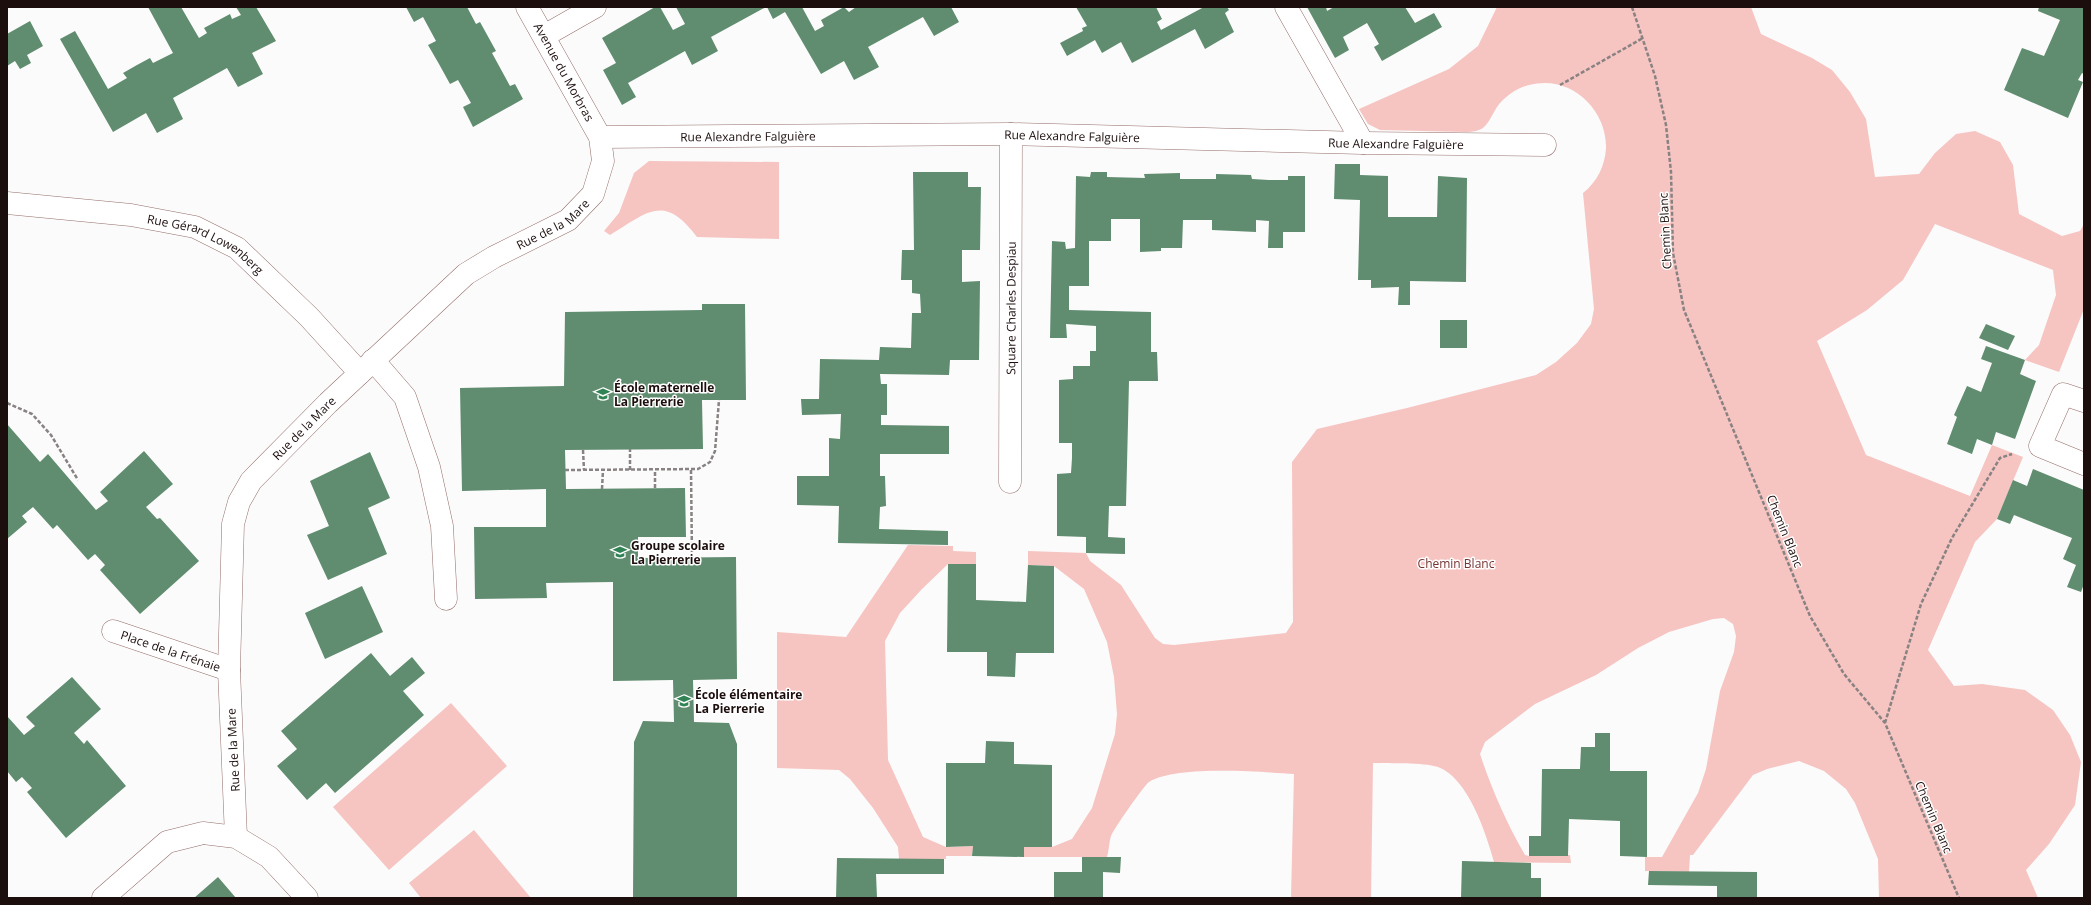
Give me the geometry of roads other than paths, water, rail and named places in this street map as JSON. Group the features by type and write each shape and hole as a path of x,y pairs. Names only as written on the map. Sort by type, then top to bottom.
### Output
{"street":[{"name":"Avenue du Morbras","path":"527,7 600,137"},
{"path":"544,36 595,7"},
{"path":"1286,7 1363,143"},
{"name":"Rue Alexandre Falguière","path":"600,137 1011,134 1363,143 1545,145"},
{"name":"Square Charles Despiau","path":"1010,482 1011,134"},
{"name":"Rue de la Mare","path":"236,836 229,670 233,524 239,502 251,481 366,366 466,274 494,257 568,220 594,194 603,161 600,137"},
{"name":"Rue Gérard Lowenberg","path":"7,204 131,215 195,227 237,248 309,317 405,397 429,467 442,526 446,599"},
{"path":"2084,401 2063,394 2040,446 2084,464"},
{"name":"Place de la Frénaie","path":"113,631 229,670"},
{"path":"103,898 167,842 203,833 236,836 269,857 307,898"}],"place":[{"name":"École maternelle La Pierrerie","path":"603,394"},
{"name":"Groupe scolaire La Pierrerie","path":"620,552"},
{"name":"École élémentaire La Pierrerie","path":"684,701"}],"park label":[{"name":"Chemin Blanc","path":"1456,563"}]}
